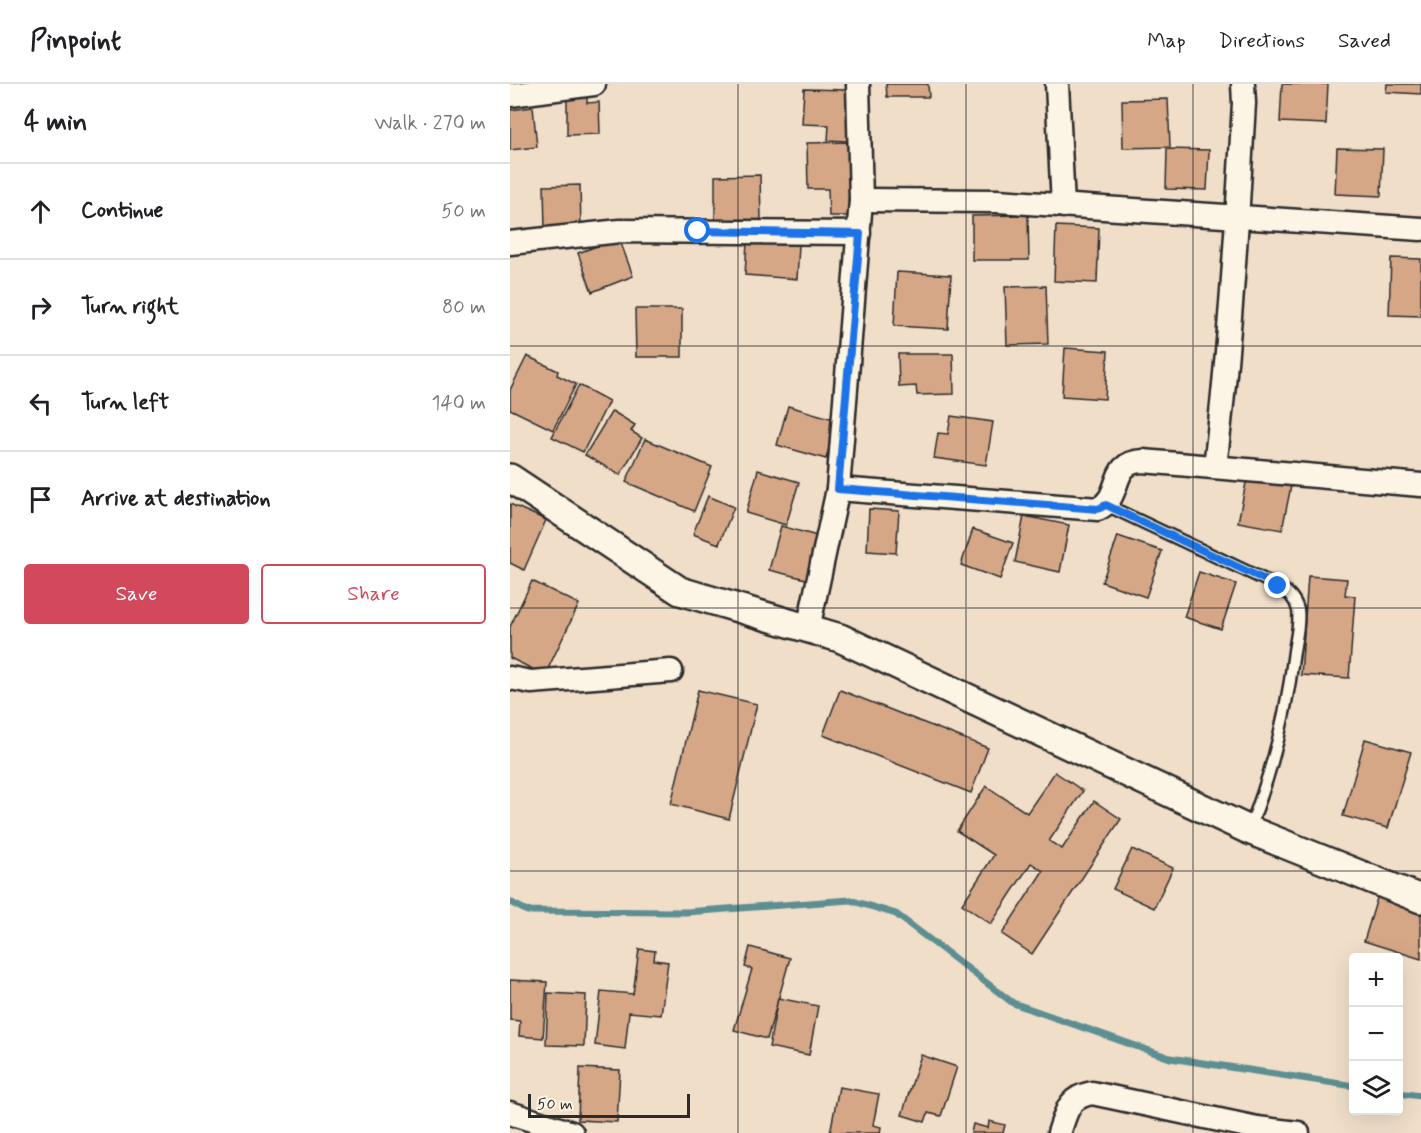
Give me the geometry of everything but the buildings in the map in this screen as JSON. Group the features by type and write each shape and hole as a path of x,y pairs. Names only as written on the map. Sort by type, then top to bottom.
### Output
{"street":[{"path":"510,95 594,84"},
{"path":"808,628 838,489 860,234 858,84"},
{"path":"1057,84 1063,206"},
{"path":"1215,466 1238,217 1243,84"},
{"path":"861,200 997,201 1421,229"},
{"path":"510,243 620,231 860,234"},
{"path":"838,489 1098,509 1111,499 1122,470 1127,464 1134,462 1215,466 1421,484"},
{"path":"510,478 680,591 840,638 1249,830 1421,899"},
{"path":"510,678 531,682 671,671"},
{"path":"1059,1133 1069,1104 1092,1093 1256,1131 1298,1133"},
{"path":"510,1113 572,1133"}],"lane":[{"path":"1106,505 1286,590 1296,603 1298,617 1290,689 1283,725 1262,796 1249,830"}],"waterway":[{"path":"510,902 527,911 686,912 850,900 896,914 1013,1003 1170,1058 1349,1085"},
{"path":"1403,1094 1421,1096"}],"route":[{"path":"698,231 860,234 838,489 1098,509 1106,505 1278,586"}]}
